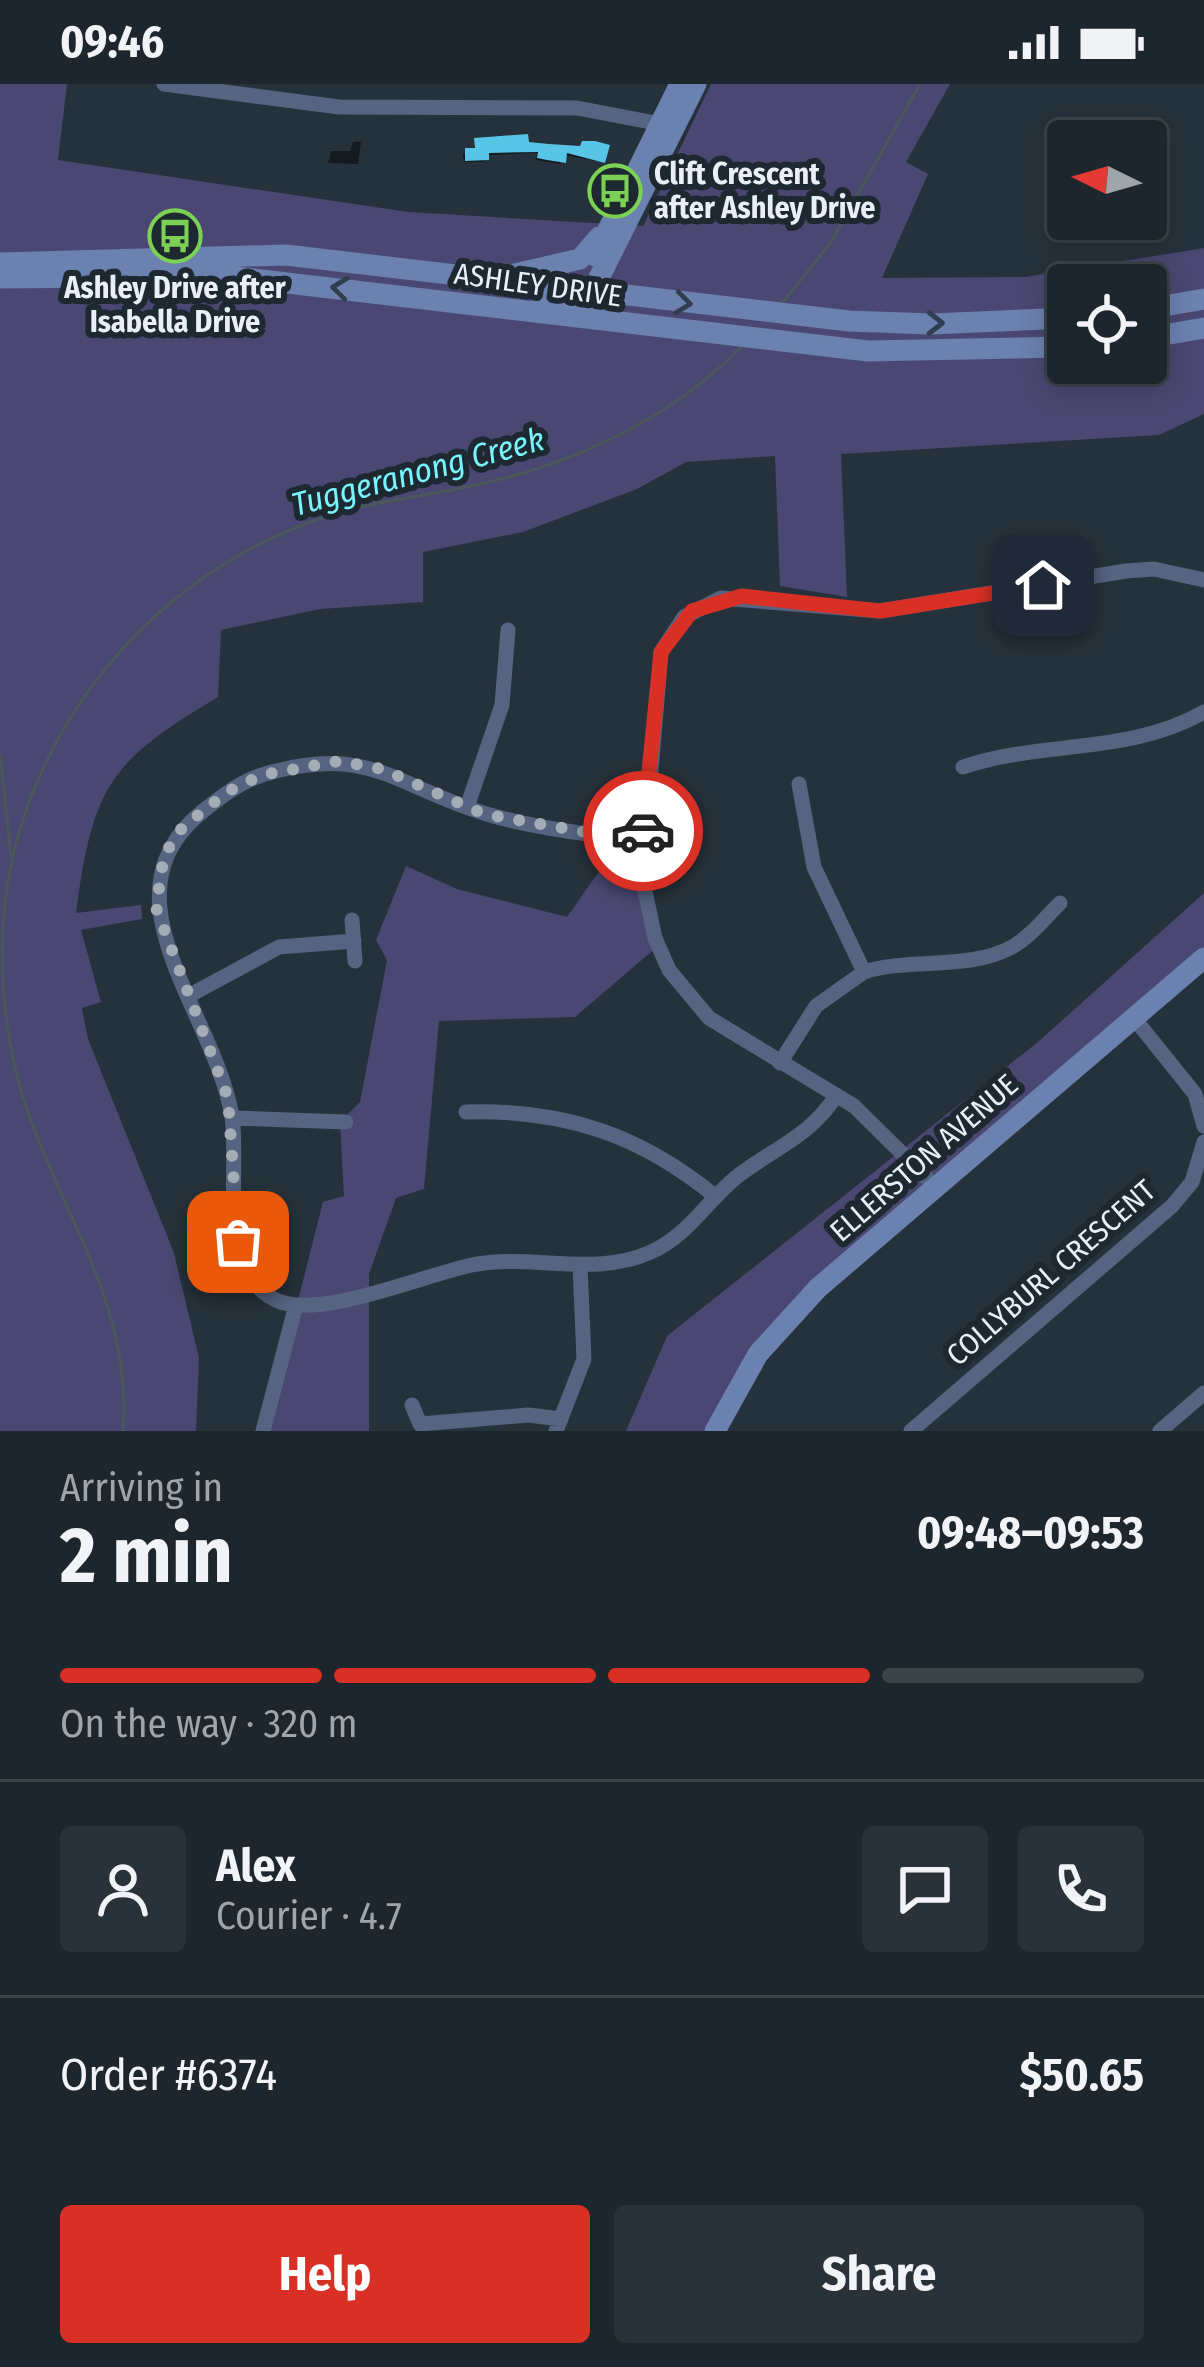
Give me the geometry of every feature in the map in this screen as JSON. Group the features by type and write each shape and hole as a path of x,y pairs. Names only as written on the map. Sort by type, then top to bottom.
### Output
{"main road":[{"path":"668,125 680,84"},
{"path":"468,306 571,304 585,294 668,125 696,84"},
{"path":"492,279 580,259 618,224"},
{"path":"618,224 619,276 631,297"},
{"name":"ASHLEY DRIVE","path":"0,263 262,254 818,318 932,324 1047,319"},
{"name":"ASHLEY DRIVE","path":"1,278 227,276 796,344 920,353 1047,348"},
{"path":"585,294 598,313 633,328"},
{"path":"1167,305 1204,299"},
{"path":"1167,334 1204,328"},
{"name":"ELLERSTON AVENUE","path":"715,1431 742,1378 786,1319 1204,958"}],"street":[{"path":"164,84 339,107 577,108 668,125"},
{"path":"936,1187 883,1130 710,1018 669,970 647,911 642,842 661,652 684,617 711,601 742,596 880,611 1126,571 1154,569 1204,580"},
{"path":"467,807 502,705 508,629"},
{"path":"962,767 1005,753 1131,741 1204,712"},
{"path":"642,842 519,823 467,807 382,769 340,761 262,775 227,792 175,836 157,876 156,908 217,1060 232,1118 241,1261 262,1291 296,1305 495,1261 580,1266 622,1263 660,1248 742,1173 807,1132 836,1096"},
{"path":"799,784 814,867 864,972"},
{"path":"780,1063 816,1006 864,972 897,963 993,956 1020,942 1060,903"},
{"path":"352,920 355,961"},
{"path":"190,995 279,946 354,941"},
{"path":"1134,1018 1195,1094 1204,1126"},
{"path":"466,1112 559,1117 614,1131 665,1157 716,1197"},
{"path":"232,1118 346,1122"},
{"name":"COLLYBURL CRESCENT","path":"911,1431 1172,1206 1202,1163 1204,1142"},
{"path":"412,1405 419,1427 528,1415 558,1425 584,1359 580,1266"},
{"path":"263,1431 296,1305"},
{"path":"1160,1431 1204,1393"}],"shaded area":[{"path":"0,84 67,84 58,160 408,212 643,226 711,84 950,84 906,162 928,174 882,278 1047,273 1047,384 1167,384 1167,264 1105,264 1204,248 1204,414 1159,435 841,454 847,597 780,586 775,456 686,462 637,489 523,532 423,552 423,602 320,609 221,630 218,697 152,740 112,782 90,835 76,913 141,905 142,919 81,930 101,1002 82,1008 88,1039 174,1253 199,1358 196,1431 0,1431"},
{"path":"622,839 642,842 658,946 575,1017 439,1021 424,1189 396,1198 369,1274 369,1431 265,1431 323,1202 344,1196 340,1122 360,1102 387,960 376,940 406,866 457,889 567,917"},
{"path":"1204,893 1204,957 936,1187 751,1365 710,1431 626,1431 667,1336 1038,1042"}],"building":[{"path":"528,134 529,142 610,145 605,163 567,153 566,163 547,160 537,158 538,152 489,153 489,160 465,161 465,148 475,148 474,138"}],"waterway":[{"name":"Tuggeranong Creek","path":"781,305 831,242 920,84"},
{"name":"Tuggeranong Creek","path":"123,1431 123,1388 108,1309 23,1097 4,1000 3,925 13,856 34,790 64,728 103,671 150,621 204,578 263,542 344,511 499,480 575,455 681,398 741,347"},
{"path":"0,755 11,855"}],"way so far":[{"path":"238,1242 236,1149 228,1098 156,908 157,876 182,828 238,785 262,775 340,761 382,769 484,814 519,823 642,842 643,831"}],"place":[{"name":"Clift Crescent after Ashley Drive","path":"615,191"},
{"name":"Ashley Drive after Isabella Drive","path":"175,236"}],"route":[{"path":"643,831 656,672 670,633 692,611 711,601 742,596 880,611 1043,585"}]}
